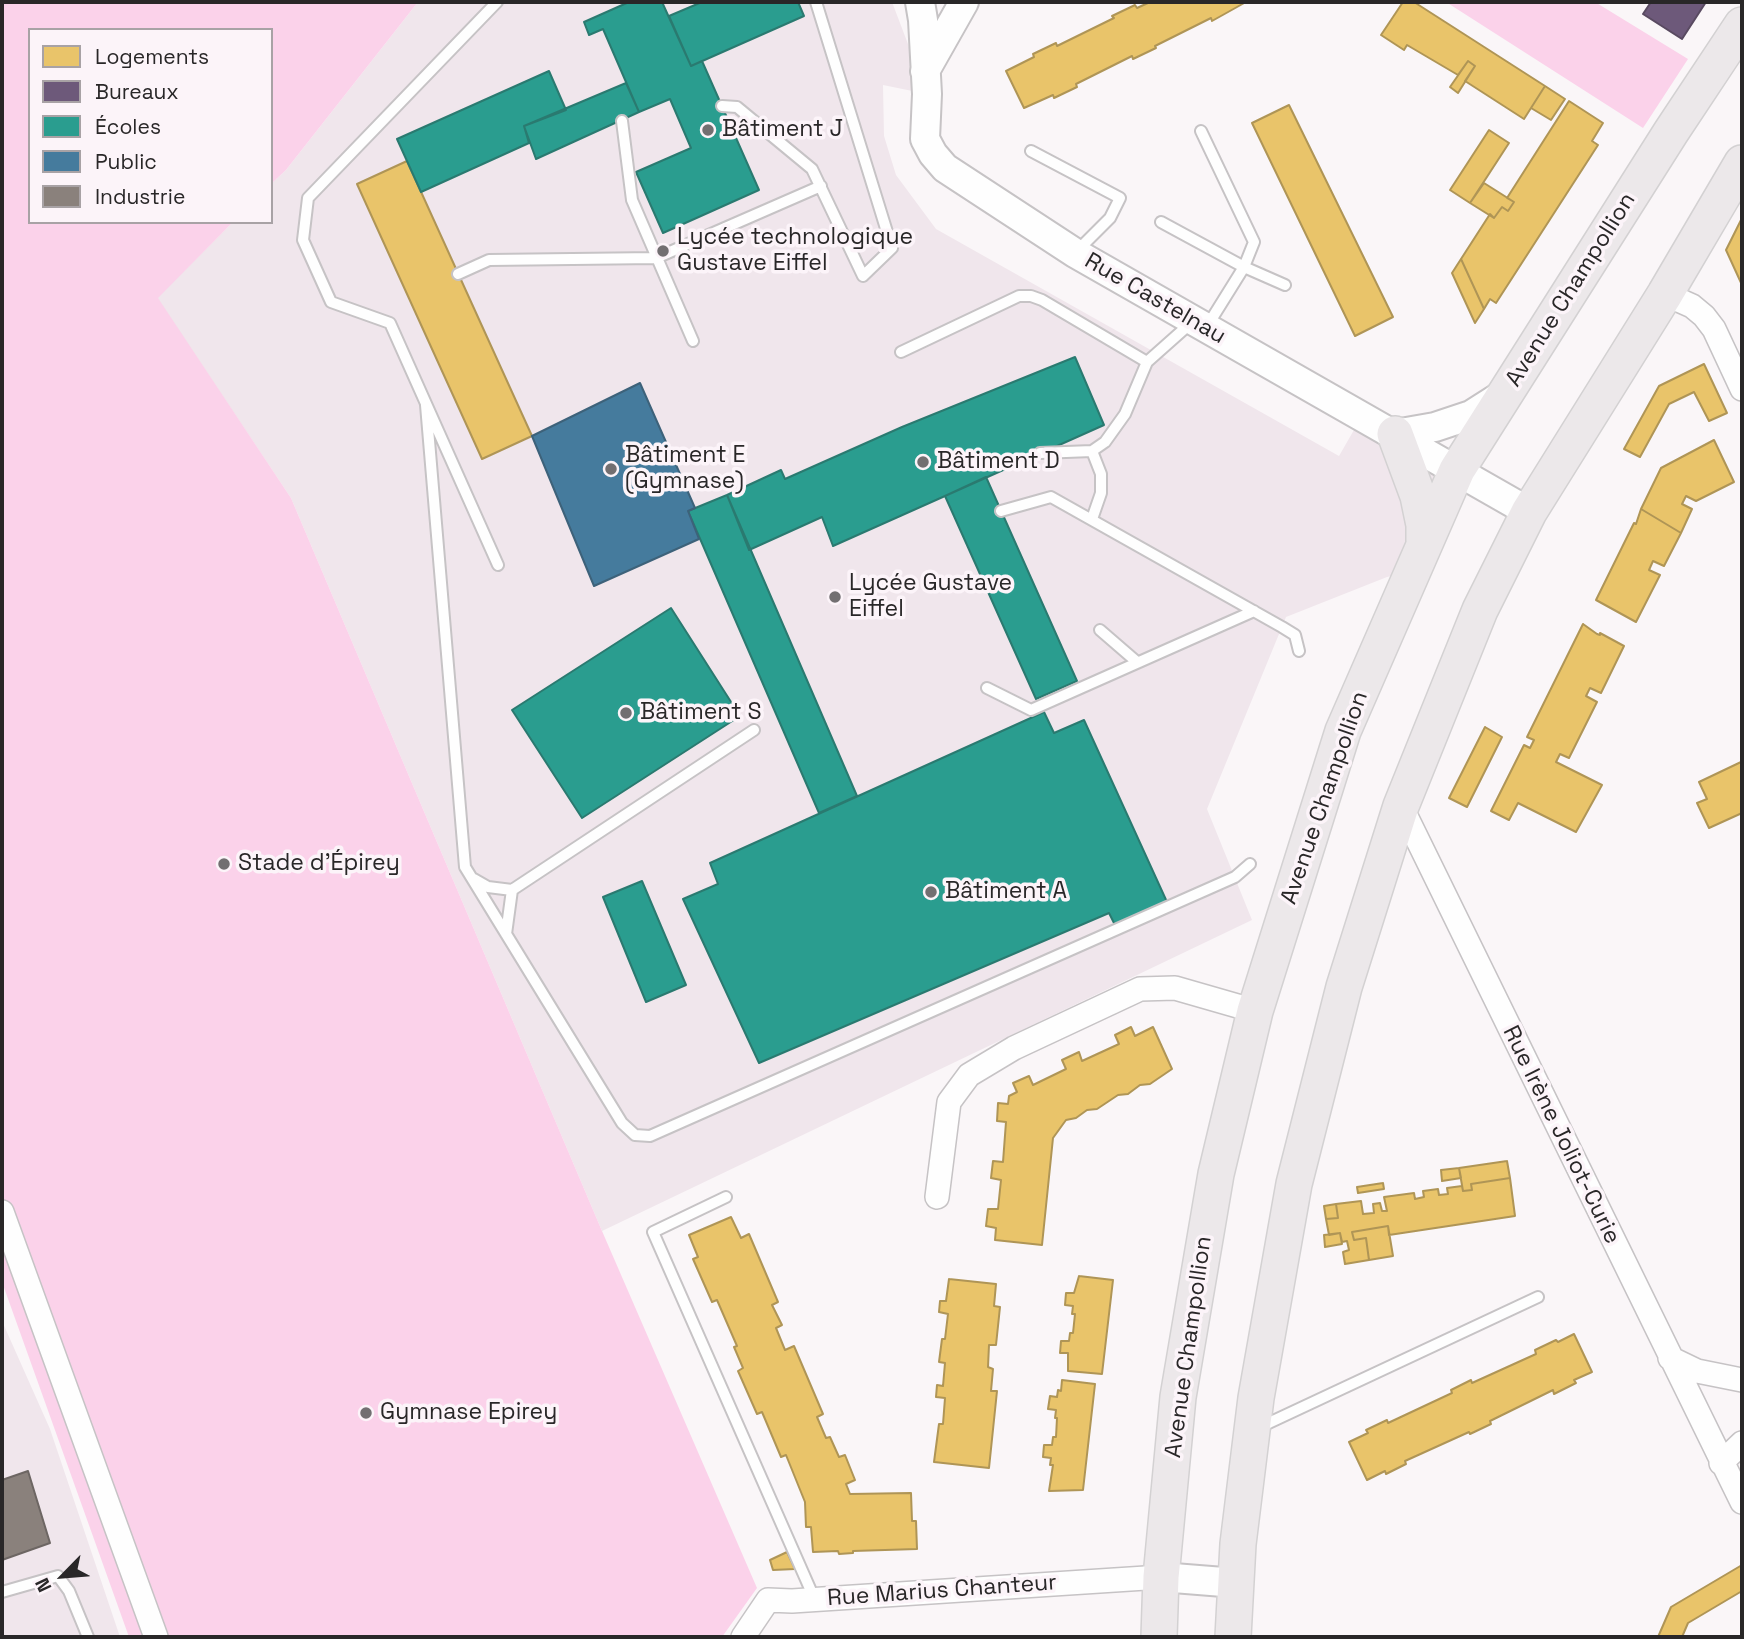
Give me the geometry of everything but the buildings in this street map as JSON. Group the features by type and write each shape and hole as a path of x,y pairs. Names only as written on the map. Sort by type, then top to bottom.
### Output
{"main road":[{"name":"Avenue Champollion","path":"1159,1637 1161,1577 1178,1397 1216,1174 1255,1011 1343,731 1457,470 1742,25"},
{"path":"1233,1637 1252,1430 1294,1184 1344,987 1401,806 1480,610 1529,512 1665,294 1742,163"},
{"path":"1395,434 1418,496 1424,525 1424,543"}],"street":[{"path":"920,2 925,71"},
{"name":"Rue Castelnau","path":"964,2 925,71 925,139 945,168 1075,253 1529,512"},
{"path":"1665,294 1692,306 1704,316 1714,329 1742,389"},
{"path":"1395,434 1435,427 1471,415 1506,392"},
{"name":"Rue Irène Joliot-Curie","path":"1401,806 1742,1502"},
{"path":"937,1197 949,1102 969,1075 1014,1048 1140,989 1175,988 1255,1011"},
{"path":"2,1212 156,1637"},
{"path":"1670,1358 1697,1371 1742,1380"},
{"path":"1721,1463 1742,1443"},
{"path":"1161,1577 1236,1583"},
{"name":"Rue Marius Chanteur","path":"743,1637 768,1600 815,1600 1161,1577"}],"lane":[{"path":"497,2 308,198 303,240 331,302 390,323 498,565"},
{"path":"722,106 737,107 812,169 863,275 892,248 816,2"},
{"path":"622,121 632,200 693,341"},
{"path":"1040,453 1092,451 1105,442 1125,414 1147,362 1200,324 1244,267 1254,242 1202,131"},
{"path":"1031,151 1121,198 1110,218 1075,253"},
{"path":"458,274 489,260 656,258 821,186"},
{"path":"1161,222 1244,267 1285,285"},
{"path":"901,352 1019,296 1031,296 1147,362"},
{"path":"426,405 465,867 622,1124 635,1135 650,1136 1235,877 1250,864"},
{"path":"1092,451 1101,474 1101,493 1092,519"},
{"path":"1001,511 1051,496 1295,635 1299,651"},
{"path":"987,688 1031,710 1254,611"},
{"path":"1100,630 1138,662"},
{"path":"471,877 488,887 512,890 754,730"},
{"path":"506,934 512,890"},
{"path":"726,1197 653,1232 815,1600"},
{"path":"1252,1430 1538,1297"},
{"path":"2,1592 58,1576 69,1591 88,1637"}],"shaded area":[{"name":"Stade d'Épirey","path":"2,2 418,2 286,170 273,182 273,28 28,28 28,224 231,224 158,298 291,498 602,1231 757,1588 722,1637 129,1637 2,1282"},
{"name":"Lycée Gustave Eiffel","path":"418,2 892,2 927,94 883,85 884,136 896,175 936,229 1339,456 1362,416 1457,470 1410,572 1387,577 1286,617 1207,809 1252,920 602,1231 291,498 157,298 231,224 273,224 273,182 286,170"},
{"path":"1446,2 1595,2 1688,59 1643,128"},
{"path":"2,1321 50,1429 120,1637 2,1637"}],"place":[{"name":"Bâtiment J","path":"708,130"},
{"name":"Lycée technologique Gustave Eiffel","path":"663,251"},
{"name":"Bâtiment D","path":"923,462"},
{"name":"Bâtiment E (Gymnase)","path":"611,469"},
{"name":"Lycée Gustave Eiffel","path":"835,597"},
{"name":"Bâtiment S","path":"626,713"},
{"name":"Stade d'Épirey","path":"224,864"},
{"name":"Bâtiment A","path":"931,892"},
{"name":"Gymnase Epirey","path":"366,1413"}]}
